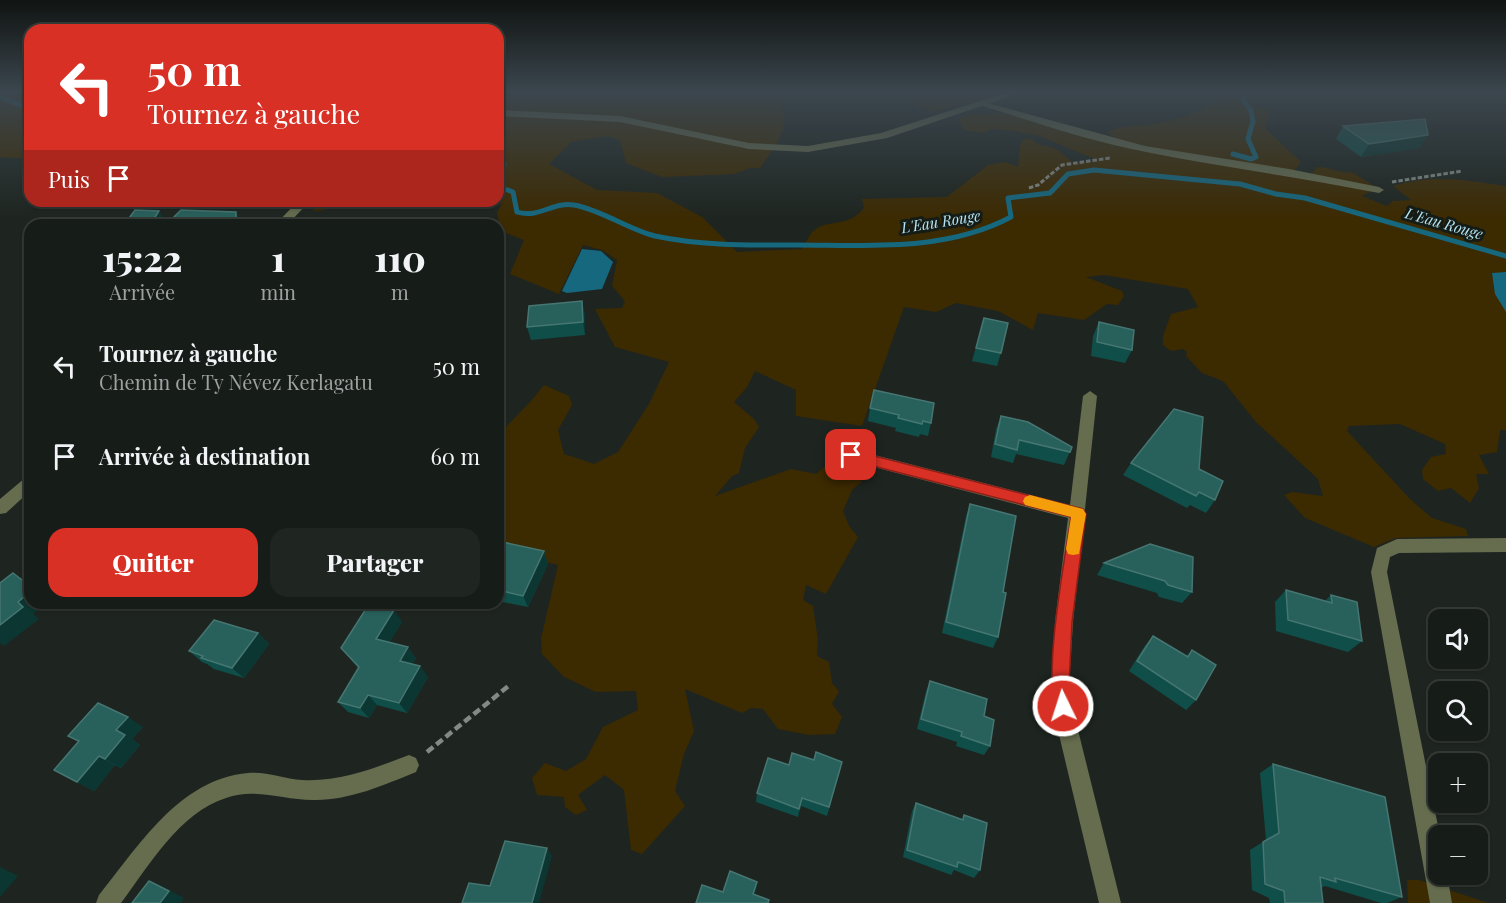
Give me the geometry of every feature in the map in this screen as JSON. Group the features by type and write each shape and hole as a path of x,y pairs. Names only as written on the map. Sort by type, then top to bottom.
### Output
{"street":[{"path":"689,134 734,144 790,150 864,141 885,134"},
{"path":"1085,134 1145,149 1269,168 1379,190"},
{"path":"287,219 298,207"},
{"path":"1090,396 1065,613 1060,686 1066,722 1110,903"},
{"path":"851,455 1078,514"},
{"path":"0,508 24,487"},
{"path":"1441,903 1379,572 1380,560 1383,553 1397,546 1506,545"},
{"path":"107,903 180,816 206,796 219,790 246,783 303,790 327,790 375,779 409,765"}],"path":[{"path":"1029,188 1040,185 1050,173 1063,165 1125,156 1145,149"},
{"path":"1379,190 1397,180 1462,171"},
{"path":"409,765 511,684"}],"shaded area":[{"path":"0,134 24,134 24,159 0,157"},
{"path":"504,134 781,134 760,168 750,168 734,174 662,177 626,163 620,140 608,136 571,142 549,164 597,190 657,193 702,217 737,252 802,249 814,230 827,224 845,221 858,214 864,208 862,199 947,197 988,165 1005,162 1018,167 1020,146 1024,139 1055,148 1074,163 1097,160 1032,134 1078,134 1124,147 1110,134 1272,134 1301,162 1294,171 1311,175 1317,167 1352,172 1377,188 1362,196 1387,206 1393,201 1411,200 1393,186 1408,182 1449,179 1506,186 1506,272 1492,274 1506,312 1506,430 1500,430 1497,452 1479,455 1489,474 1476,474 1479,488 1470,503 1451,488 1438,491 1423,479 1422,470 1431,457 1446,454 1445,444 1400,424 1349,426 1347,431 1410,499 1432,518 1466,529 1468,536 1396,538 1374,547 1305,518 1284,495 1292,492 1323,496 1318,479 1256,422 1223,381 1202,373 1186,356 1187,352 1183,349 1171,351 1163,345 1163,336 1171,314 1198,307 1188,289 1104,275 1086,277 1122,291 1124,296 1118,305 1107,304 1084,320 1038,313 1033,330 998,311 956,303 936,312 904,307 862,426 796,416 796,390 755,371 747,387 734,402 754,419 759,427 745,448 739,473 732,476 715,496 791,469 816,474 837,460 847,460 862,482 852,490 843,511 849,526 858,537 826,594 806,585 803,600 813,606 818,640 817,656 829,662 832,683 839,691 832,704 842,717 835,734 809,735 778,729 763,709 751,708 742,713 685,689 694,731 684,754 675,791 685,806 642,854 631,850 624,790 605,775 578,795 587,810 576,815 565,807 564,797 537,795 532,778 545,763 566,771 586,759 603,727 638,710 636,691 596,692 564,677 542,654 541,639 558,565 504,552 504,429 544,385 569,396 572,405 558,430 564,454 594,464 618,452 649,404 669,362 615,347 595,309 622,308 625,301 612,286 617,260 602,250 583,245 559,294 510,274 524,240 504,232 504,219 498,219 497,213 500,207 504,207"},
{"path":"314,207 338,207 316,211 313,211"},
{"path":"1407,880 1419,880 1428,885 1488,903 1408,903"}],"water":[{"path":"582,249 601,251 613,262 602,289 567,293 562,291"},
{"path":"1506,272 1506,312 1495,294 1492,273"}],"building":[{"path":"1355,134 1428,135 1369,144"},
{"path":"135,210 159,211 154,219 128,219"},
{"path":"181,210 236,212 236,218 232,219 172,219"},
{"path":"582,301 583,322 527,327 529,306"},
{"path":"984,318 1008,323 1001,353 976,348"},
{"path":"1099,322 1134,330 1132,350 1097,342"},
{"path":"874,390 934,403 931,423 923,421 922,424 898,418 899,415 870,408"},
{"path":"1174,409 1203,417 1199,469 1223,481 1215,500 1199,492 1196,496 1131,463"},
{"path":"1001,416 1028,422 1072,447 1070,452 1019,440 1017,450 995,444"},
{"path":"970,504 1016,516 998,637 946,622"},
{"path":"504,542 544,551 523,596 504,591"},
{"path":"1150,544 1193,557 1192,592 1168,585 1165,581 1104,563"},
{"path":"13,573 24,581 24,597 18,602 23,607 0,625 0,583"},
{"path":"1286,590 1332,603 1331,595 1357,602 1362,641 1288,620"},
{"path":"366,609 390,609 394,610 376,639 408,647 400,661 420,666 399,703 368,695 360,708 338,702 359,667 341,648"},
{"path":"214,620 258,633 232,668 201,658 203,656 189,651"},
{"path":"1153,636 1188,657 1192,650 1216,665 1196,700 1137,661"},
{"path":"930,681 987,699 984,716 994,720 990,746 961,736 962,732 921,719"},
{"path":"98,703 128,717 116,730 125,735 105,759 99,756 77,782 54,770 79,741 68,736"},
{"path":"816,752 842,762 829,807 802,798 799,809 757,793 768,758 789,765 792,753 814,760"},
{"path":"1273,764 1385,797 1402,897 1335,878 1336,882 1320,877 1323,903 1285,903 1284,891 1265,884 1263,842 1279,833"},
{"path":"916,803 963,820 964,815 987,823 980,870 958,862 957,867 907,850"},
{"path":"505,841 547,848 532,903 462,903 469,883 490,886"},
{"path":"730,871 757,882 753,894 769,900 768,903 696,903 702,885 723,892"},
{"path":"149,881 169,891 160,903 132,903"}],"waterway":[{"path":"1233,154 1251,159 1256,157 1248,139 1249,134"},
{"name":"L'Eau Rouge","path":"504,189 513,192 517,212 525,214 560,205 574,205 595,211 645,233 690,242 851,246 933,241 986,228 1011,217 1008,198 1050,193 1068,174 1094,170 1240,184 1276,194 1305,198 1506,256"}],"slow traffic":[{"path":"1030,501 1078,514 1073,549"}],"route":[{"path":"851,455 1078,514 1064,622 1060,686 1063,706"}]}
